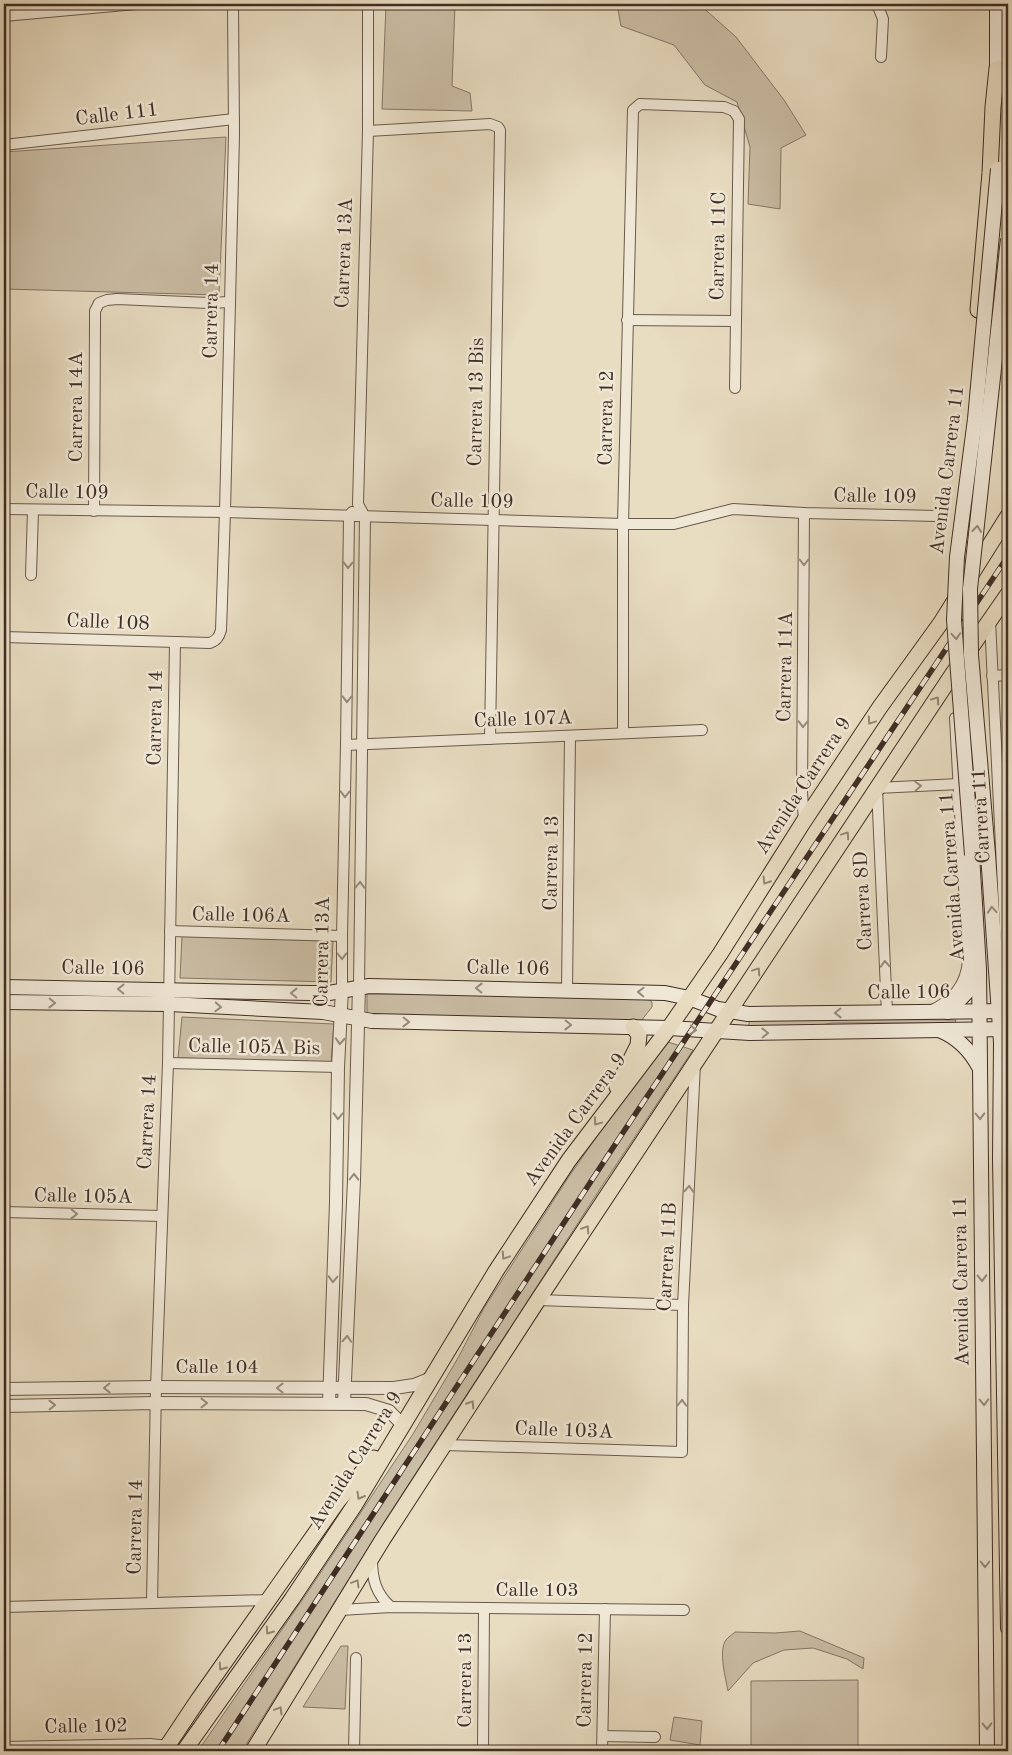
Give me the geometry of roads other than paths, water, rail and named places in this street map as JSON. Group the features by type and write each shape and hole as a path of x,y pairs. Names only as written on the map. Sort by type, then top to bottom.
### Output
{"main road":[{"name":"Avenida Carrera 11","path":"987,1751 979,969 954,620 957,557 975,419 998,169 997,4"},
{"path":"940,624 952,577 966,450 990,173 997,68"},
{"name":"Avenida Carrera 11","path":"1008,239 970,589 971,655 1004,1011 1000,1076 1000,1169 1008,1628"},
{"name":"Avenida Carrera 9","path":"184,1751 297,1591 354,1506 496,1271 569,1160 669,1028 720,954 804,822 880,708 940,624 1008,516"},
{"path":"253,1751 372,1556 538,1300 952,674 1008,594"},
{"path":"948,1012 968,991 979,969"},
{"name":"Calle 106","path":"4,987 310,994 358,986 568,990 665,993 689,998 708,1006 729,1011 763,1014 1004,1011"},
{"name":"Calle 106","path":"4,1002 169,1004 341,1014 372,1021 669,1028 764,1033 1004,1029"},
{"path":"610,1106 620,1079 638,1045 639,1035 633,1027"},
{"path":"936,1029 958,1041 980,1067"},
{"path":"1000,1076 1008,1056"},
{"path":"166,1749 198,1700 338,1501 402,1424"}],"street":[{"path":"4,16 136,4"},
{"name":"Carrera 14","path":"210,643 216,641 221,630 234,119 233,4"},
{"name":"Carrera 13A","path":"344,1403 353,1202 358,986 365,517 358,504 368,130 368,4"},
{"path":"877,4 883,19 881,57"},
{"name":"Carrera 11C","path":"637,106 646,103 730,109 736,114 740,123 734,388"},
{"name":"Carrera 12","path":"623,733 623,524 627,320 633,110 637,106"},
{"name":"Calle 111","path":"4,145 234,119"},
{"name":"Carrera 13 Bis","path":"368,130 490,124 498,127 500,134 490,739"},
{"name":"Carrera 14A","path":"94,511 95,311 99,303 117,299 209,303 229,302"},
{"path":"627,320 735,321"},
{"path":"349,516 358,504"},
{"name":"Calle 109","path":"4,509 225,512 623,524 674,524 733,509 804,513 938,516"},
{"path":"31,574 33,510"},
{"name":"Carrera 11A","path":"804,513 802,782 804,822"},
{"name":"Carrera 13A","path":"329,1403 336,1202 338,1068 342,990 349,516"},
{"name":"Carrera 11","path":"990,620 992,676 1003,784 1007,953 1004,1011"},
{"name":"Calle 108","path":"4,637 210,643"},
{"name":"Carrera 14","path":"152,1603 156,1387 168,1063 175,643"},
{"name":"Carrera 11","path":"927,1012 946,1002 959,990 968,968 952,674"},
{"path":"992,676 1008,675"},
{"name":"Calle 107A","path":"346,745 702,730"},
{"name":"Carrera 13","path":"568,990 570,736"},
{"path":"877,788 959,784"},
{"name":"Carrera 8D","path":"877,788 887,1013"},
{"name":"Calle 106A","path":"170,932 342,936"},
{"name":"Calle 105A Bis","path":"168,1063 338,1068"},
{"name":"Carrera 11B","path":"682,1452 683,1305 695,1063"},
{"path":"336,1202 353,1202"},
{"name":"Calle 105A","path":"4,1212 162,1216"},
{"path":"538,1300 683,1305"},
{"name":"Calle 104","path":"4,1389 156,1387 403,1388 430,1379"},
{"name":"Calle 104","path":"4,1406 156,1403 344,1403 382,1407 402,1424"},
{"name":"Calle 103A","path":"445,1445 682,1452"},
{"path":"372,1556 376,1588 382,1600 390,1608"},
{"path":"4,1607 269,1600"},
{"name":"Calle 103","path":"340,1610 390,1608 684,1610"},
{"name":"Carrera 12","path":"602,1751 605,1608"},
{"name":"Carrera 13","path":"483,1751 484,1609"},
{"path":"354,1751 356,1658"},
{"path":"603,1736 655,1737"},
{"name":"Calle 102","path":"4,1746 143,1744 166,1749"}],"railway":[{"path":"218,1751 622,1134 1008,556"}]}
